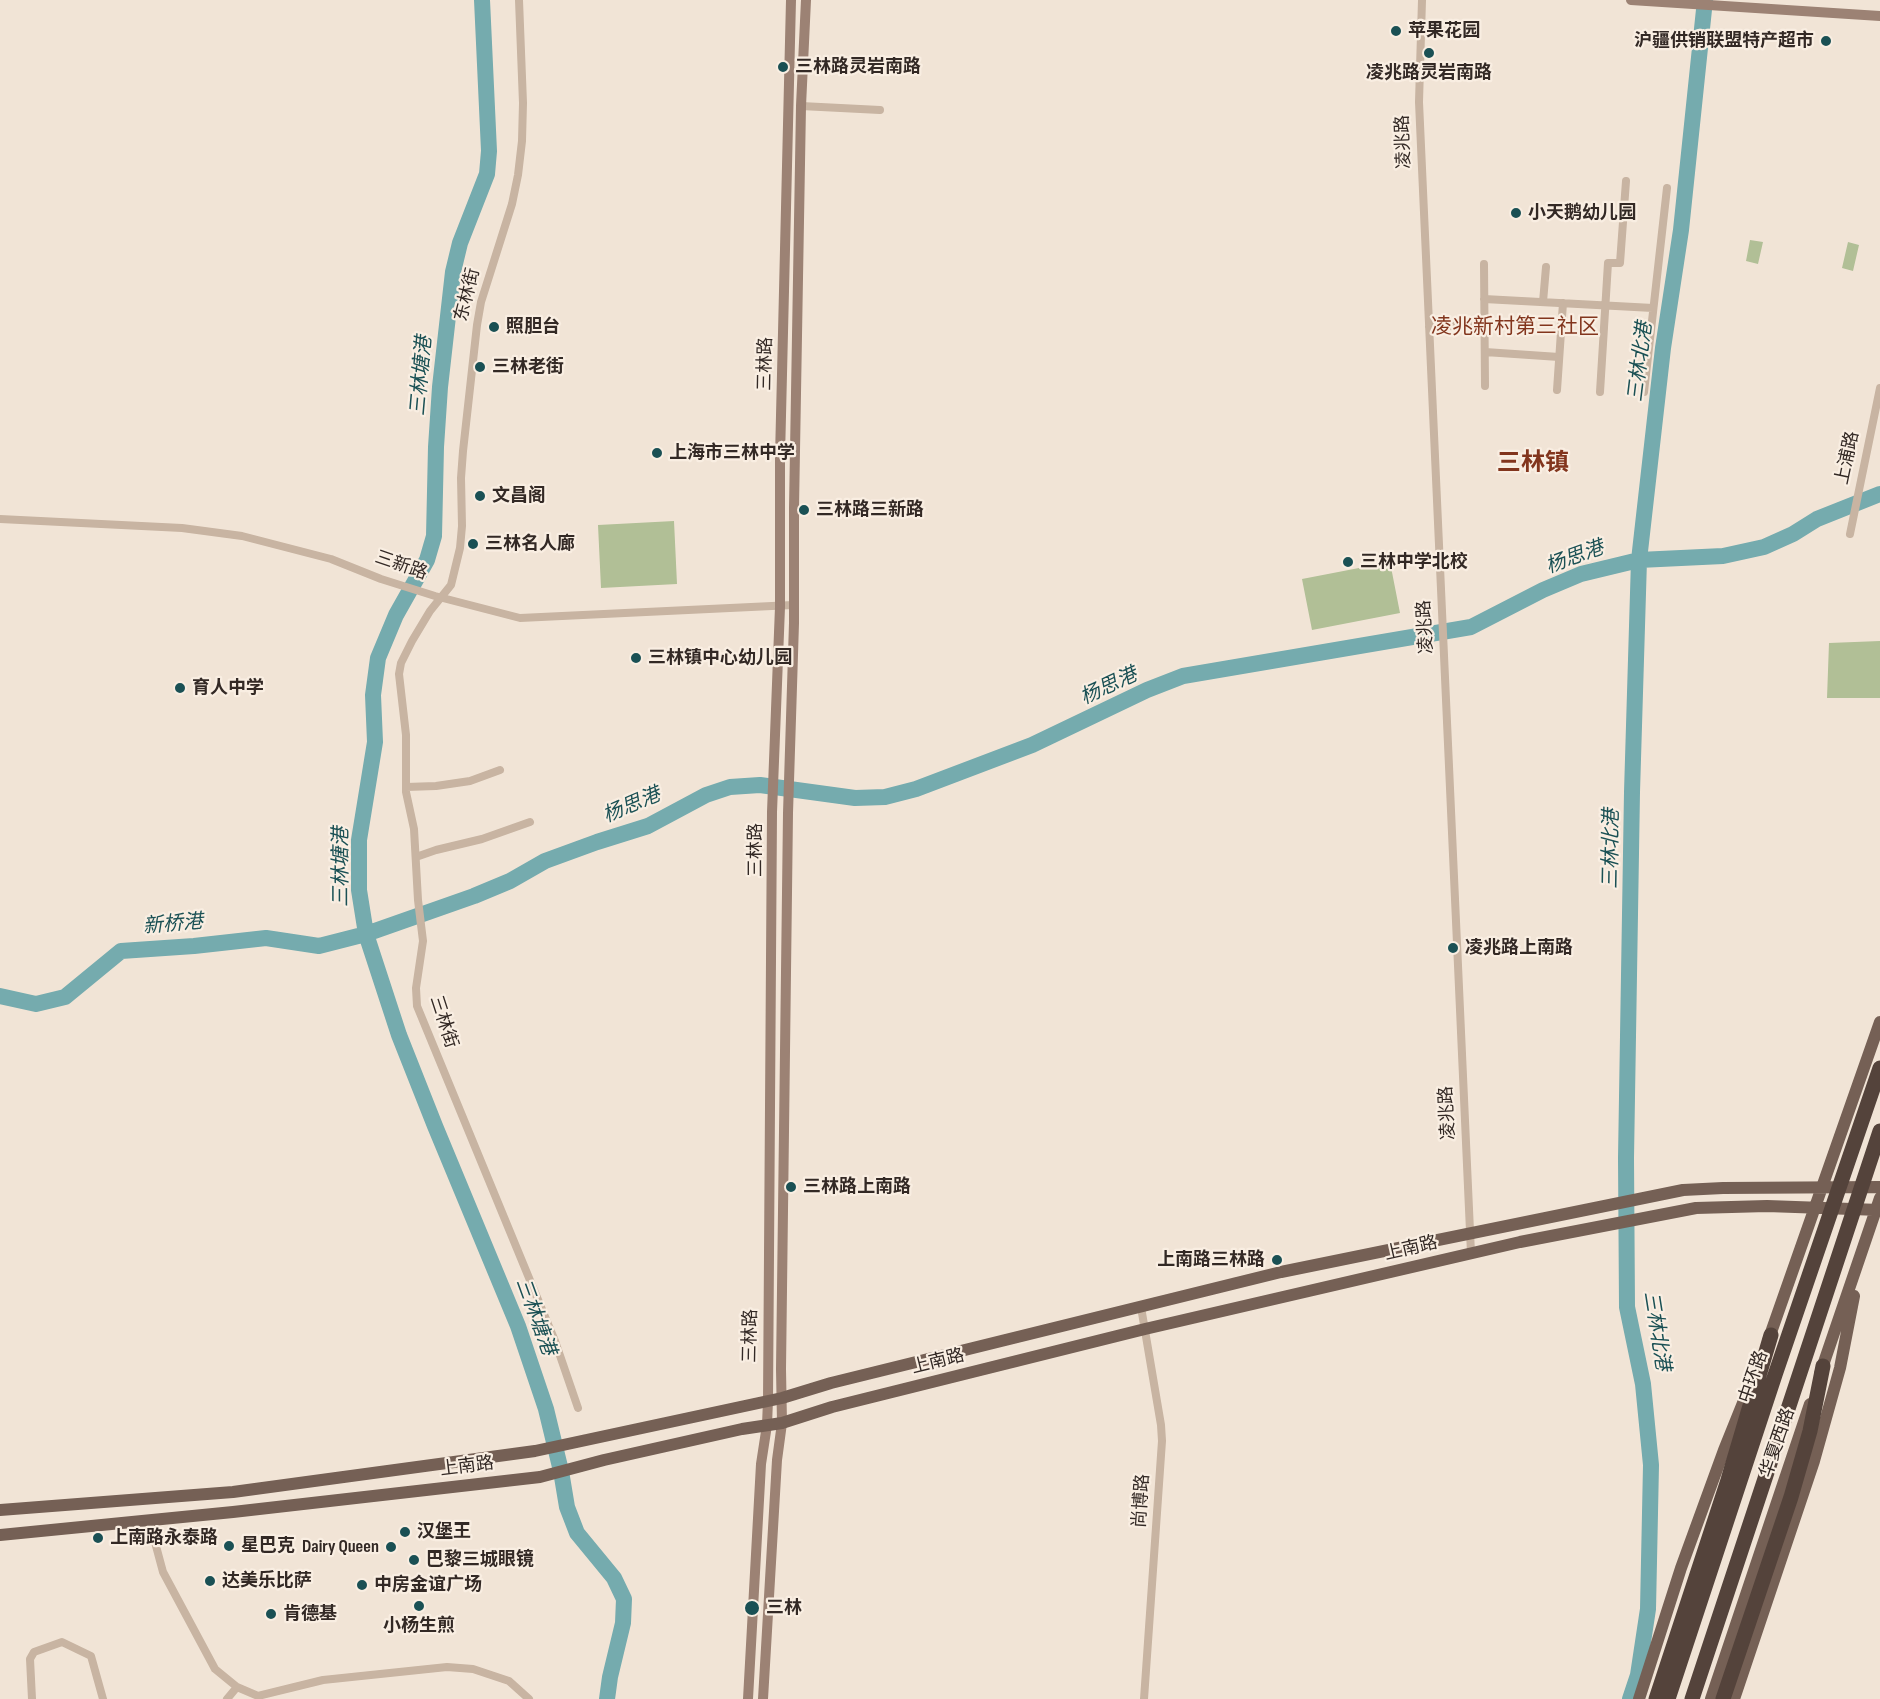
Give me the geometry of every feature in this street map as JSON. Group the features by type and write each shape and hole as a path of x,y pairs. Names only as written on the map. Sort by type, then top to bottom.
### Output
{"highway":[{"name":"中环路","path":"1668,1699 1880,1068"},
{"path":"1692,1699 1880,1131"},
{"path":"1656,1699 1728,1480 1771,1335"},
{"path":"1723,1699 1791,1497 1810,1431 1823,1366"}],"main road":[{"name":"三林路","path":"748,1699 761,1464 768,1400 772,812 780,607 780,457 791,0"},
{"name":"三林路","path":"763,1699 777,1460 782,1423 788,813 794,623 801,106 806,0"},
{"path":"1631,0 1880,16"},
{"name":"华夏西路","path":"1640,1699 1682,1568 1724,1450 1771,1335 1880,1022"},
{"name":"上南路","path":"0,1510 233,1492 535,1451 782,1398 831,1383 1281,1272 1683,1190 1880,1187"},
{"name":"上南路","path":"0,1535 540,1477 742,1429 782,1423 832,1407 1144,1329 1470,1253 1696,1208 1879,1206"},
{"name":"华夏西路","path":"1711,1699 1879,1206"},
{"name":"华夏西路","path":"1664,1699 1794,1305 1815,1208"},
{"path":"1734,1699 1814,1461 1840,1368 1862,1251"}],"street":[{"name":"东林街","path":"438,596 451,585 462,537 463,451 477,326 483,294 512,204 518,175 523,103 519,0"},
{"name":"凌兆路","path":"1422,0 1419,102 1470,1253"},
{"path":"801,106 880,110"},
{"path":"1600,392 1608,263 1620,263 1626,181"},
{"path":"1644,392 1667,188"},
{"path":"1484,264 1485,386"},
{"path":"1543,302 1546,267"},
{"path":"1484,299 1653,309"},
{"path":"1557,390 1563,303"},
{"path":"1429,327 1484,324"},
{"path":"1485,352 1559,357"},
{"name":"上浦路","path":"1850,534 1880,388"},
{"name":"三新路","path":"0,519 213,531 270,542 332,559 389,581 520,618 793,605"},
{"name":"三林街","path":"438,596 399,669 406,735 406,787 414,829 423,941 416,988 417,1006 555,1341 578,1408"},
{"path":"406,787 436,786 470,781 500,770"},
{"path":"416,857 482,839 530,822"},
{"name":"尚博路","path":"1141,1307 1162,1441 1144,1699"},
{"path":"149,1520 163,1572 215,1669 237,1687 258,1696 323,1680 447,1667 473,1669 509,1682 529,1699"},
{"path":"32,1699 30,1659 34,1652 63,1642 91,1656 103,1699"},
{"path":"227,1699 237,1687"}],"green space":[{"path":"1750,240 1763,242 1758,264 1746,261"},
{"path":"1848,242 1859,245 1853,271 1842,268"},
{"path":"674,521 677,584 601,588 598,525"},
{"path":"1390,562 1400,613 1312,630 1302,579"},
{"path":"1880,641 1880,698 1827,698 1829,643"}],"waterway":[{"name":"三林塘港","path":"482,0 489,151 487,174 460,243 453,272 440,387 434,536 427,560 396,615 378,658 373,695 375,742 359,840 359,890 366,934 399,1035 518,1326 546,1409 567,1507 577,1533 614,1578 624,1599 623,1623 607,1699"},
{"name":"三林北港","path":"1630,1699 1638,1675 1648,1609 1651,1465 1643,1384 1627,1307 1626,1158 1632,792 1639,560 1663,348 1681,230 1705,0"},
{"name":"杨思港","path":"0,996 36,1004 65,997 121,951 266,938 319,946 366,934 474,896 510,881 545,861 648,826 706,795 730,787 760,785 855,798 885,797 916,789 1032,745 1147,690 1183,676 1471,627 1543,590 1581,574 1639,560 1723,556 1764,547 1793,534 1817,519 1880,494"}],"place":[{"name":"苹果花园","path":"1396,31"},
{"name":"沪疆供销联盟特产超市","path":"1826,41"},
{"name":"凌兆路灵岩南路","path":"1429,53"},
{"name":"三林路灵岩南路","path":"783,67"},
{"name":"小天鹅幼儿园","path":"1516,213"},
{"name":"照胆台","path":"494,327"},
{"name":"三林老街","path":"480,367"},
{"name":"上海市三林中学","path":"657,453"},
{"name":"文昌阁","path":"480,496"},
{"name":"三林路三新路","path":"804,510"},
{"name":"三林名人廊","path":"473,544"},
{"name":"三林中学北校","path":"1348,562"},
{"name":"三林镇中心幼儿园","path":"636,658"},
{"name":"育人中学","path":"180,688"},
{"name":"凌兆路上南路","path":"1453,948"},
{"name":"三林路上南路","path":"791,1187"},
{"name":"上南路三林路","path":"1277,1260"},
{"name":"汉堡王","path":"405,1532"},
{"name":"上南路永泰路","path":"98,1538"},
{"name":"星巴克","path":"229,1546"},
{"name":"Dairy Queen","path":"391,1547"},
{"name":"巴黎三城眼镜","path":"414,1560"},
{"name":"达美乐比萨","path":"210,1581"},
{"name":"中房金谊广场","path":"362,1585"},
{"name":"小杨生煎","path":"419,1606"},
{"name":"三林","path":"752,1608"},
{"name":"肯德基","path":"271,1614"}],"district":[{"name":"凌兆新村第三社区","path":"1515,328"},
{"name":"三林镇","path":"1533,464"}],"water label":[{"name":"新桥港","path":"173,925"}]}
